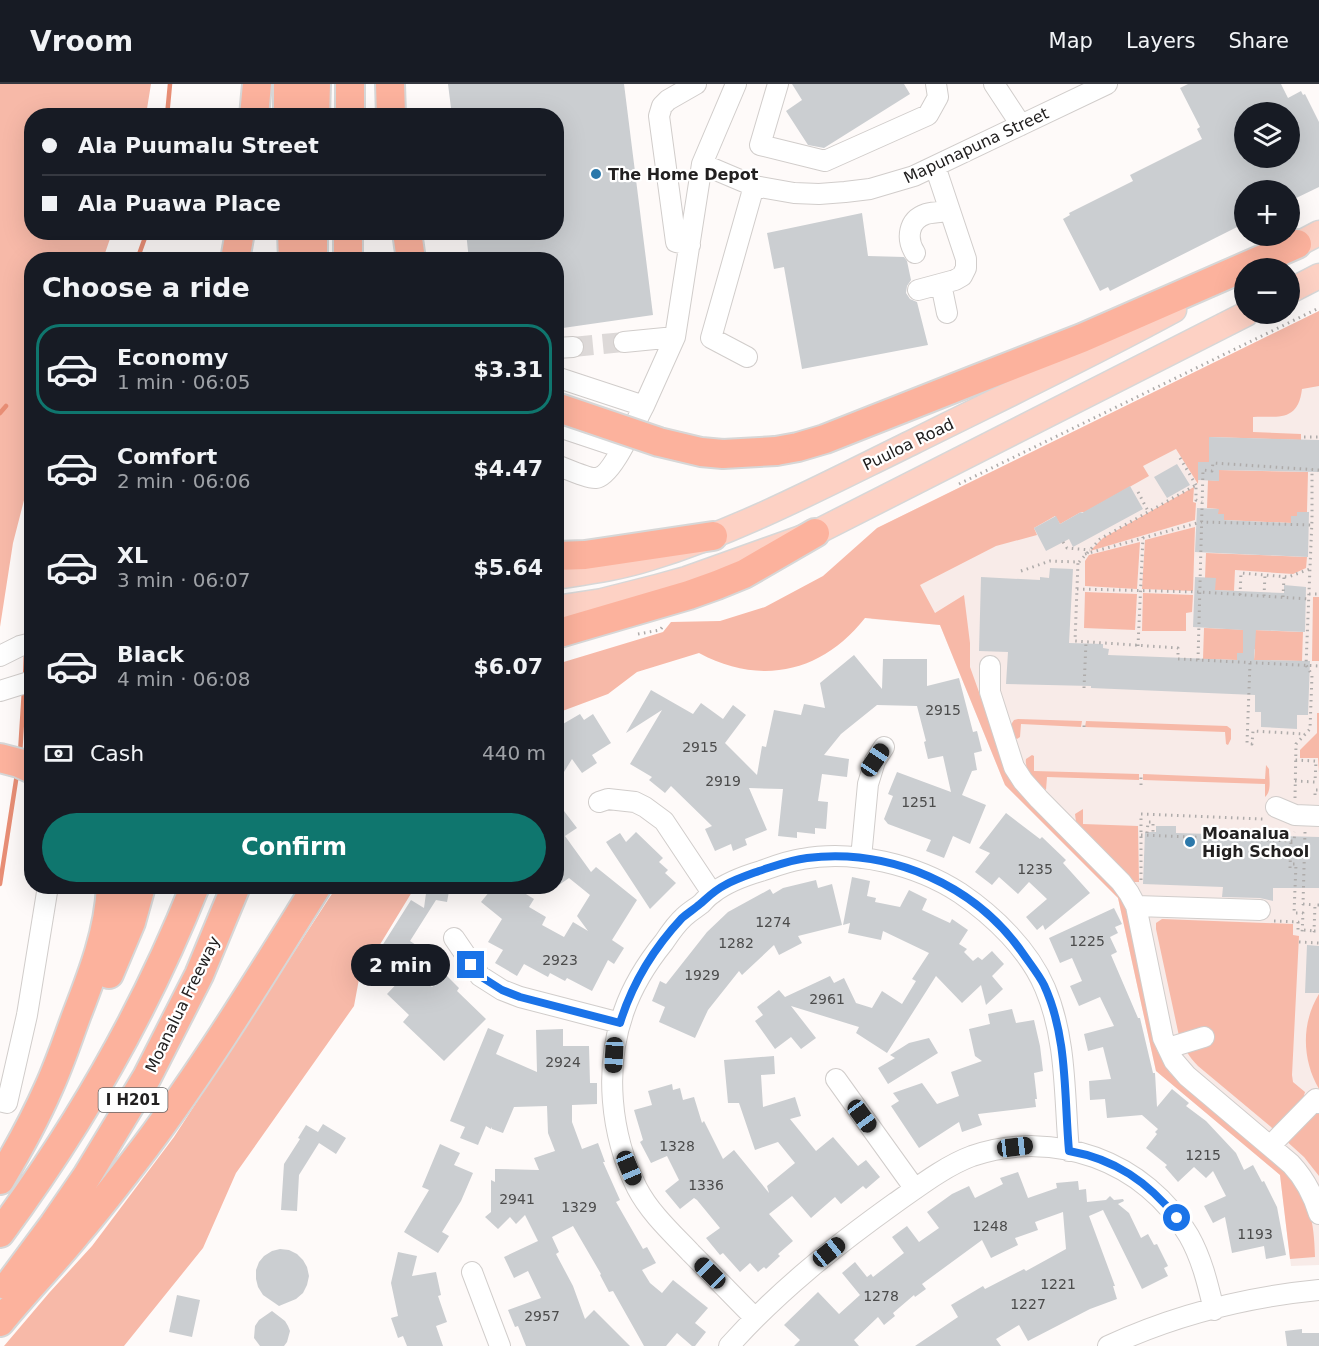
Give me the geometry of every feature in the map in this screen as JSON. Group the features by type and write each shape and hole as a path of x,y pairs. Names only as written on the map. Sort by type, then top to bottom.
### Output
{"highway":[{"path":"255,108 257,84"},
{"path":"288,84 288,108"},
{"path":"315,108 316,84"},
{"path":"350,84 350,108"},
{"path":"390,84 391,108"},
{"path":"564,410 658,442 700,452 723,454 776,451 798,447 825,439 1082,338 1308,238"},
{"path":"564,632 717,585 744,574 815,533"},
{"path":"564,556 585,555 713,536"},
{"path":"0,758 24,765"},
{"path":"50,1086 104,939 110,894"},
{"path":"0,1180 20,1147 98,998 131,922 139,894"},
{"name":"I H201","path":"0,1233 61,1145 114,1056 156,975 191,894"},
{"name":"Moanalua Freeway","path":"0,1297 87,1176 147,1077 199,975 233,894"},
{"path":"0,1322 77,1233 147,1144 244,1003 312,894"}],"main road":[{"path":"1270,258 1308,238"},
{"path":"1300,286 1319,276"},
{"name":"Puuloa Road","path":"564,576 603,570 648,559 713,536 783,505 1090,355 1234,278"},
{"path":"564,607 602,601 686,579 815,533 1234,320"}],"street":[{"path":"690,245 676,242 659,116 662,106 668,100 696,84"},
{"path":"564,468 595,479 604,476 612,466 644,406 675,337 702,164 736,84"},
{"path":"778,84 760,145 825,161 928,115 938,98 936,84"},
{"path":"994,84 1021,125"},
{"name":"Mapunapuna Street","path":"702,164 754,186 794,193 845,192 892,183 914,176 1102,85"},
{"path":"918,290 955,280 962,276 966,268 966,260 935,166"},
{"path":"747,357 711,338 754,186"},
{"path":"915,253 909,238 910,229 915,220 926,214 950,211"},
{"path":"941,284 947,313"},
{"path":"624,342 675,337"},
{"path":"564,379 644,406"},
{"path":"564,429 622,448"},
{"path":"0,656 24,645"},
{"path":"990,666 990,692 1014,767 1038,799 1121,882 1136,906 1163,1038 1174,1061 1187,1076 1302,1175 1310,1188 1319,1212"},
{"path":"0,691 24,684"},
{"path":"861,858 868,784 875,760 884,747"},
{"path":"599,802 608,799 635,802 664,821 712,893"},
{"path":"1276,807 1304,819"},
{"path":"755,1318 665,1227 651,1209 638,1189 625,1157 615,1122 614,1055 620,1023 637,982 657,950 684,917 725,885 784,862 837,856 861,858 913,869 953,888 990,914 1020,949 1044,985 1058,1028 1062,1054 1069,1151"},
{"path":"3,1102 28,1004 47,894"},
{"path":"1136,906 1266,916"},
{"path":"454,938 480,976 502,990 520,997 620,1023"},
{"path":"1168,1048 1204,1037"},
{"path":"836,1079 915,1189"},
{"path":"1270,1146 1316,1099 1319,1103"},
{"path":"729,1346 755,1318 816,1262 915,1189 971,1156 1027,1146 1089,1154 1122,1168 1153,1191 1166,1204 1189,1236 1207,1281 1214,1310"},
{"path":"472,1272 500,1346"},
{"path":"1108,1346 1158,1326 1229,1304 1319,1290"}],"path":[{"path":"954,486 1319,308"},
{"path":"1304,437 1319,437"},
{"path":"1180,458 1196,485 1196,500 1202,502"},
{"path":"1198,660 1203,470 1212,471 1213,463 1319,470"},
{"path":"1312,469 1306,665 1312,675 1310,729 1296,744 1295,781 1304,819 1303,904 1317,905 1314,931"},
{"path":"1196,485 1100,539 1078,562 1075,641 1178,648 1178,659 1319,666"},
{"path":"1137,492 1148,511"},
{"path":"1312,519 1319,519"},
{"path":"1085,555 1202,522 1312,525"},
{"path":"1138,646 1143,537"},
{"path":"1063,542 1067,548 1090,550"},
{"path":"1077,544 1079,549"},
{"path":"1021,571 1050,561 1078,562"},
{"path":"1240,595 1241,573 1288,577 1310,568"},
{"path":"1264,596 1265,575"},
{"path":"1283,597 1284,577"},
{"path":"1077,589 1200,592 1309,599"},
{"path":"1309,594 1319,594"},
{"path":"660,630 668,621"},
{"path":"1084,688 1086,642"},
{"path":"1250,663 1247,743 1252,744 1253,731 1305,734"},
{"path":"1084,722 1084,727"},
{"path":"1295,760 1316,761 1317,775 1316,782 1295,781"},
{"path":"1141,774 1141,785"},
{"path":"1315,795 1315,790 1319,790"},
{"path":"1141,882 1141,814 1304,819"},
{"path":"1141,835 1294,841 1304,819"},
{"path":"1147,833 1148,822 1153,822 1153,833"},
{"path":"1278,836 1278,826 1283,826 1283,836"},
{"path":"1291,841 1292,866 1296,864 1294,913 1303,913 1302,931"},
{"path":"1266,916 1298,922 1298,930 1319,931"},
{"path":"1299,942 1319,943"}],"shaded area":[{"path":"0,84 151,84 147,108 24,108 24,240 110,240 105,252 24,252 24,500 13,543 0,627"},
{"name":"Moanalua High School","path":"1319,311 1319,1265 1291,1266 1280,1175 1156,1071 1118,898 1005,785 940,625 871,619 883,597 877,528 1293,324 1300,324 1300,320"},
{"path":"1319,311 1319,386 1302,389 1296,407 1286,415 1253,417 1253,432 1301,434 1301,440 1210,437 1209,462 1199,462 1198,484 1176,449 1143,466 1149,476 1085,512 1060,524 1055,516 1034,528 1037,535 996,546 920,585 935,613 964,595 970,643 970,667 1006,767 1120,892 1128,915 1157,1050 1170,1073 1183,1086 1287,1173 1295,1183 1306,1202 1312,1222 1315,1257 1290,1259 1280,1175 1156,1071 1118,898 1005,785 940,625 865,618 848,637 830,651 810,662 767,671 745,669 722,663 699,653 637,672 608,694 564,710 564,662 663,632 671,622 720,621 765,607 823,576 877,528 1293,324 1300,324 1300,320"},
{"path":"1219,470 1308,472 1307,512 1297,512 1297,516 1291,523 1224,520 1224,514 1218,514 1218,509 1207,508 1208,480 1219,481"},
{"path":"1194,487 1195,520 1090,551 1103,538"},
{"path":"1195,527 1193,591 1142,589 1145,540"},
{"path":"1140,542 1137,589 1085,586 1085,561 1089,555"},
{"path":"1206,553 1307,557 1306,568 1293,574 1235,570 1234,591 1215,590 1215,579 1205,578"},
{"path":"1085,592 1137,594 1135,630 1084,628"},
{"path":"1143,593 1193,595 1192,612 1186,613 1186,631 1142,631"},
{"path":"1313,597 1319,597 1319,661 1312,661"},
{"path":"1204,628 1303,632 1302,661 1254,660 1255,649 1243,649 1243,653 1237,653 1237,660 1203,659"},
{"path":"1317,713 1319,713 1319,772 1318,758 1300,758 1300,750 1317,733"},
{"path":"1014,720 1082,721 1081,727 1021,724 1020,737 1017,739 1010,726"},
{"path":"1086,721 1227,726 1231,729 1231,739 1228,745 1225,732 1085,727"},
{"path":"1034,756 1034,771 1139,774 1139,780 1047,777 1046,790 1027,768 1026,759"},
{"path":"1266,765 1269,769 1270,784 1265,797 1265,784 1143,780 1143,774 1265,779"},
{"path":"1083,809 1083,824 1138,826 1139,882 1134,882 1076,822 1075,814"},
{"path":"332,894 411,894 359,979 354,1006 236,1173 203,1248 124,1346 4,1346 92,1246 174,1137"},
{"path":"1162,919 1293,924 1293,935 1299,936 1292,1075 1293,1082 1305,1092 1303,1099 1277,1132 1198,1066 1185,1048 1179,1036 1156,929 1156,923"},
{"path":"1319,994 1319,1089 1309,1066 1306,1042 1309,1017"},
{"path":"1319,1108 1319,1176 1304,1157 1283,1138"}],"building":[{"name":"The Home Depot","path":"448,84 624,84 653,315 564,328 564,252 468,252 467,240 564,240 564,108 451,108"},
{"path":"792,84 904,84 910,94 824,148 808,145 786,111 802,100"},
{"path":"1188,84 1281,84 1288,98 1301,91 1303,95 1305,94 1319,122 1319,187 1300,196 1300,180 1234,180 1234,229 1110,291 1108,287 1100,291 1063,219 1070,215 1069,213 1133,181 1130,175 1202,139 1197,129 1200,127 1180,88"},
{"path":"862,213 868,256 904,257 907,261 911,280 906,293 910,299 917,302 928,345 802,369 784,267 774,269 767,233"},
{"path":"1209,437 1319,440 1319,472 1219,470 1219,481 1198,480 1198,462 1209,462"},
{"path":"1177,464 1190,485 1167,498 1154,477"},
{"path":"1130,486 1143,509 1073,547 1069,539 1046,551 1034,528 1056,516 1060,524"},
{"path":"1197,508 1219,509 1218,514 1224,514 1224,520 1291,523 1291,516 1297,516 1297,512 1309,512 1308,557 1195,552"},
{"path":"1050,568 1073,569 1069,643 1103,644 1103,648 1109,649 1108,655 1237,660 1237,653 1243,653 1243,630 1193,627 1195,577 1216,578 1215,590 1284,593 1284,585 1306,587 1305,632 1256,630 1254,660 1310,661 1308,715 1297,715 1297,729 1261,727 1261,712 1255,712 1255,695 1006,684 1008,652 979,651 981,577 1040,580 1040,577 1049,578"},
{"path":"854,655 882,689 883,659 927,659 927,686 959,678 973,732 977,731 982,751 974,753 977,770 972,771 962,795 986,805 970,844 953,836 944,858 926,851 931,840 888,824 884,819 893,796 888,794 897,772 951,792 943,756 928,759 917,706 877,705 841,734 824,755 849,759 847,777 822,774 818,801 828,802 826,829 815,828 815,834 797,832 797,838 778,836 783,789 749,788 767,830 745,839 747,845 733,851 731,844 715,851 705,829 712,826 671,786 665,793 649,780 652,777 630,764 662,710 626,733 651,690 693,714 701,703 723,719 733,705 746,715 725,743 757,775 762,746 766,747 774,710 801,715 804,704 825,708 820,683"},
{"path":"580,714 584,720 593,714 611,743 592,755 597,763 582,773 572,759 564,772 564,723"},
{"path":"564,811 577,828 565,836 591,872 596,867 637,900 612,940 624,948 614,964 608,960 592,991 567,978 565,981 550,973 548,977 524,964 517,976 495,963 503,950 488,942 502,919 481,902 488,894 526,894 534,899 529,907 546,917 542,925 564,937 573,922 588,931 577,916 590,895 569,878 564,881"},
{"path":"1006,813 1040,839 1042,837 1066,860 1063,863 1090,893 1045,930 1043,925 1037,930 1026,917 1047,899 1029,882 1018,894 999,877 992,885 975,872 990,853 979,848"},
{"path":"1156,826 1176,826 1176,833 1319,837 1319,888 1273,888 1273,901 1260,898 1222,897 1223,887 1143,884 1145,832 1156,832"},
{"path":"636,832 663,858 659,862 668,870 665,873 676,883 650,909 606,842 620,833 626,842"},
{"path":"852,877 870,881 867,896 876,898 875,902 900,907 909,890 927,899 922,910 950,923 952,919 968,930 959,944 967,949 964,952 973,961 978,957 982,960 992,951 1004,964 992,976 1003,989 986,1005 981,985 962,1003 936,976 887,1053 856,1033 859,1027 791,1006 816,1038 801,1049 791,1037 775,1049 755,1021 763,1015 757,1007 779,990 785,997 830,976 834,983 844,978 856,1003 872,1008 882,991 902,1004 916,981 912,979 929,953 883,931 881,940 848,933 850,923 843,925"},
{"path":"816,880 818,888 832,884 842,925 798,936 802,943 779,955 774,945 742,975 739,971 708,1010 695,1038 659,1022 665,1007 652,1001 660,981 666,984 707,932 728,912 770,889 773,894 783,888"},
{"path":"426,894 448,894 447,902 436,900 410,941 419,947 408,963 432,987 445,974 459,988 457,991 486,1019 444,1061 403,1022 409,1015 387,994 405,975 375,957 411,900 424,908"},
{"path":"1114,908 1122,924 1115,927 1118,933 1110,937 1117,952 1111,955 1138,1018 1140,1018 1153,1073 1155,1073 1157,1107 1172,1089 1189,1103 1186,1106 1206,1121 1236,1153 1244,1170 1253,1165 1277,1207 1286,1255 1266,1259 1264,1246 1232,1253 1225,1217 1213,1223 1204,1206 1226,1196 1213,1171 1206,1178 1194,1167 1178,1182 1165,1167 1167,1165 1146,1148 1157,1134 1155,1132 1158,1129 1142,1115 1107,1118 1105,1099 1090,1100 1089,1081 1111,1079 1103,1047 1088,1051 1084,1034 1114,1026 1100,997 1079,1006 1070,986 1082,981 1072,958 1060,963 1049,938"},
{"path":"1307,945 1319,946 1319,993 1305,993"},
{"path":"1012,1009 1016,1023 1034,1020 1043,1071 1034,1073 1036,1107 978,1114 982,1125 962,1132 959,1122 919,1148 891,1106 899,1101 893,1093 922,1083 937,1104 959,1096 951,1072 982,1061 975,1056 969,1029 990,1024 988,1014"},
{"path":"488,1028 504,1035 496,1054 537,1072 536,1030 563,1029 563,1046 589,1046 590,1083 597,1083 597,1104 572,1105 572,1122 582,1149 598,1143 605,1162 603,1162 620,1200 616,1202 643,1249 647,1247 656,1263 642,1270 650,1283 662,1293 673,1280 708,1308 695,1323 706,1332 695,1346 677,1333 666,1346 644,1346 613,1291 609,1292 573,1226 552,1237 559,1252 556,1254 573,1286 585,1319 594,1310 630,1346 526,1346 508,1310 541,1298 528,1271 514,1278 504,1257 538,1241 525,1215 516,1224 510,1217 498,1229 485,1217 491,1212 491,1180 495,1182 495,1169 539,1170 534,1158 555,1151 548,1133 547,1106 514,1107 503,1133 486,1126 478,1145 460,1138 465,1127 450,1121"},
{"path":"929,1038 938,1053 888,1084 878,1068 895,1058 890,1055 909,1043"},
{"path":"774,1056 775,1074 761,1075 763,1107 795,1097 801,1116 790,1119 816,1151 833,1137 858,1166 866,1160 880,1177 866,1189 863,1186 841,1204 835,1197 811,1218 792,1196 769,1214 793,1241 766,1269 764,1267 758,1272 750,1263 740,1272 723,1253 720,1255 706,1238 720,1228 697,1200 694,1198 680,1209 665,1191 679,1180 667,1156 651,1163 640,1142 643,1140 634,1110 652,1105 648,1091 672,1084 673,1090 680,1088 683,1100 694,1097 702,1123 704,1121 723,1159 734,1150 769,1193 767,1186 795,1163 778,1142 755,1150 739,1103 728,1103 724,1060"},
{"path":"323,1124 346,1138 336,1154 319,1143 299,1175 297,1211 281,1210 284,1164 306,1125 318,1132"},
{"path":"440,1144 460,1153 454,1165 473,1173 461,1201 442,1232 449,1236 438,1253 404,1232 429,1190 422,1187"},
{"path":"1018,1172 1028,1198 1057,1188 1056,1183 1078,1181 1079,1190 1086,1189 1087,1202 1106,1200 1110,1196 1114,1200 1123,1199 1124,1201 1118,1204 1129,1213 1141,1238 1148,1234 1154,1245 1157,1244 1168,1266 1164,1268 1168,1276 1142,1289 1103,1210 1089,1216 1115,1286 1113,1286 1117,1299 1090,1309 1028,1341 1019,1325 996,1339 1001,1346 915,1346 958,1317 951,1305 983,1286 985,1289 1024,1269 1026,1271 1066,1249 1063,1212 1035,1222 1038,1230 1015,1238 1018,1245 991,1258 982,1240 922,1284 926,1289 915,1297 914,1295 893,1313 895,1316 884,1325 878,1317 854,1340 859,1346 794,1346 800,1340 784,1325 818,1292 839,1314 860,1295 842,1273 855,1262 867,1277 871,1274 873,1277 904,1253 892,1237 907,1226 919,1242 939,1228 927,1212 952,1194 969,1186 975,1198 1003,1184 1000,1178"},
{"path":"280,1249 297,1254 307,1267 309,1276 303,1293 296,1299 279,1306 263,1295 258,1287 256,1270 264,1256"},
{"path":"398,1252 417,1256 412,1276 436,1272 441,1295 438,1296 447,1322 436,1326 443,1346 407,1346 403,1336 398,1338 391,1318 398,1316 391,1283"},
{"path":"177,1295 200,1300 192,1337 169,1332"},
{"path":"272,1311 288,1326 290,1331 287,1342 284,1346 260,1346 254,1338 255,1326 259,1320"},
{"path":"1302,1329 1302,1333 1319,1333 1319,1346 1287,1346 1285,1331"}],"waterway":[{"path":"168,108 170,84"},
{"path":"140,252 144,240"},
{"path":"0,413 6,406"},
{"path":"20,754 24,690"},
{"path":"0,884 17,774"}],"tunnel":[{"path":"573,347 624,342"}],"place":[{"name":"The Home Depot","path":"596,174"},
{"name":"Moanalua High School","path":"1190,842"}],"route":[{"path":"471,965 480,976 502,990 520,997 620,1023 641,974 657,950 684,917 725,885 784,862 805,858 837,856 878,860 913,869 953,888 990,914 1020,949 1044,985 1058,1028 1062,1054 1069,1151 1089,1154 1122,1168 1153,1191 1177,1218"}]}
